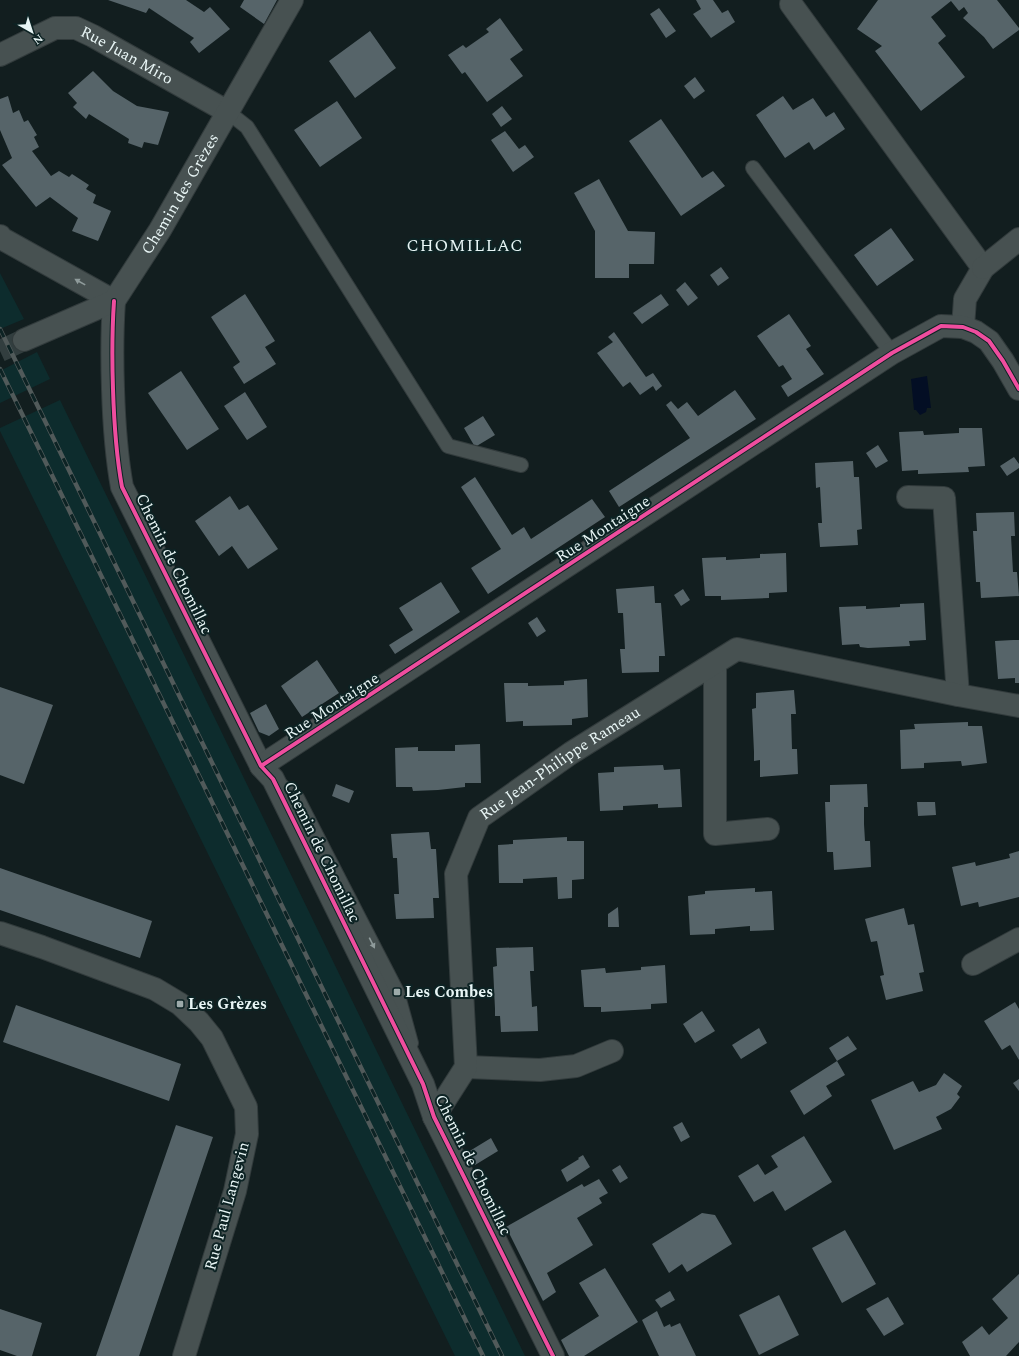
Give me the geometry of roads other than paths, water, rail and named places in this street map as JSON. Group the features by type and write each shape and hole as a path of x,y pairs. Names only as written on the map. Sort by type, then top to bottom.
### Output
{"street":[{"name":"Chemin des Grèzes","path":"114,301 160,230 292,0"},
{"path":"791,4 983,268"},
{"name":"Rue Juan Miro","path":"0,55 56,28 76,28 93,36 228,112"},
{"path":"0,236 1,238 114,301"},
{"path":"1019,238 983,268 965,299 963,327 976,332 989,341 1003,361 1019,389"},
{"path":"24,340 114,301"},
{"name":"Chemin de Chomillac","path":"114,301 112,325 115,438 122,486 423,1084 434,1118 450,1147 553,1356"},
{"name":"Rue Montaigne","path":"267,773 892,353 941,326 963,327"},
{"path":"908,497 944,498 958,695"},
{"name":"Rue Jean-Philippe Rameau","path":"466,1067 456,874 479,818 571,753 737,649 958,695 1019,706"},
{"path":"715,663 715,834 768,829"},
{"name":"Rue Paul Langevin","path":"0,933 155,989 180,1004 199,1022 212,1038 246,1107 247,1134 234,1191 184,1356"},
{"path":"973,964 1019,939"},
{"path":"434,1118 466,1067 540,1070 576,1066 612,1051"}],"lane":[{"path":"228,112 247,127 448,446 521,465"},
{"path":"753,168 892,353"}],"tunnel":[{"path":"0,351 24,340"}],"railway":[{"path":"0,329 502,1356"},
{"path":"0,369 483,1356"}],"place":[{"name":"Les Combes","path":"397,992"},
{"name":"Les Grèzes","path":"180,1004"}],"district":[{"name":"CHOMILLAC","path":"465,246"}]}
